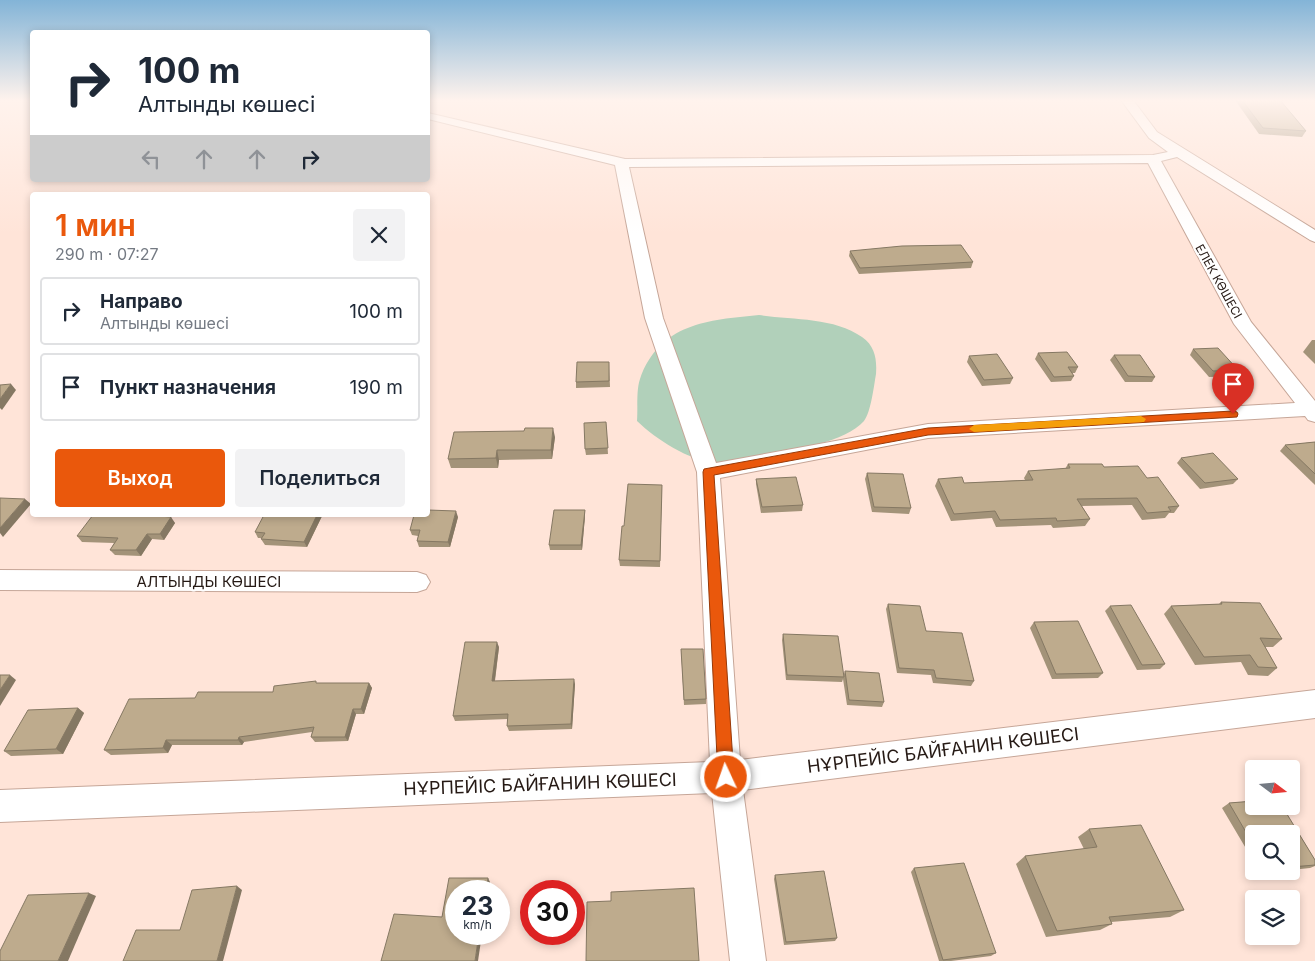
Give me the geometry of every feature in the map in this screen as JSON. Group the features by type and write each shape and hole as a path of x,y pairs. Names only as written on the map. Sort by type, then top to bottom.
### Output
{"street":[{"path":"549,145 621,162 622,164 1153,159 1179,153"},
{"path":"1167,145 1315,237"},
{"name":"ЕЛЕК КӨШЕСІ","path":"1153,159 1243,324 1313,411"},
{"path":"622,164 654,318 708,472 726,777 748,961"},
{"path":"708,472 928,431 1313,411"},
{"name":"АЛТЫНДЫ КӨШЕСІ","path":"0,580 417,582"},
{"name":"НҰРПЕЙІС БАЙҒАНИН КӨШЕСІ","path":"0,806 726,777 1315,704"}],"green space":[{"path":"759,315 812,320 839,326 862,337 870,344 875,358 876,374 870,405 864,421 842,436 827,442 794,450 716,463 695,458 674,448 663,442 637,421 640,379 649,360 660,346 673,335 688,328 722,319"}],"building":[{"path":"961,245 973,262 860,268 850,251 902,246"},
{"path":"1218,348 1238,370 1213,371 1193,349"},
{"path":"1067,352 1078,367 1068,367 1074,376 1054,377 1038,353"},
{"path":"997,354 1013,378 984,380 969,356"},
{"path":"1114,355 1140,355 1155,377 1128,376"},
{"path":"577,362 609,362 609,381 576,382"},
{"path":"11,384 0,399 0,385"},
{"path":"606,422 608,448 585,449 584,423"},
{"path":"525,428 553,428 551,450 497,450 496,458 448,459 454,432 524,431"},
{"path":"1315,442 1315,474 1285,445"},
{"path":"1213,453 1238,479 1205,483 1181,458"},
{"path":"1068,464 1102,464 1104,467 1138,466 1147,478 1158,477 1179,506 1168,507 1171,511 1147,513 1137,498 1077,499 1090,519 1057,521 1056,518 1000,520 995,511 954,514 938,479 962,477 964,483 1033,480 1028,471 1070,468"},
{"path":"867,473 903,474 911,508 874,507"},
{"path":"796,477 803,505 762,507 756,479"},
{"path":"628,484 662,485 660,561 619,560"},
{"path":"0,498 25,499 0,528"},
{"path":"430,510 456,511 448,542 417,541 420,530 410,530 413,517 430,517"},
{"path":"554,510 585,510 581,545 549,545"},
{"path":"91,517 171,517 160,534 147,534 136,550 110,550 118,538 77,536"},
{"path":"263,517 316,517 304,542 261,539 265,533 255,532"},
{"path":"1221,602 1260,603 1282,639 1260,638 1277,668 1258,667 1250,655 1204,657 1171,606 1222,604"},
{"path":"888,604 920,606 926,631 962,633 974,681 936,678 934,670 899,668"},
{"path":"1131,605 1165,664 1142,665 1110,606"},
{"path":"1078,621 1103,673 1056,674 1034,622"},
{"path":"783,634 838,636 844,677 787,675"},
{"path":"465,642 497,642 492,681 574,679 571,724 507,726 508,714 453,716"},
{"path":"681,649 703,649 706,699 684,700"},
{"path":"845,671 879,673 884,702 849,700"},
{"path":"0,675 10,675 0,690"},
{"path":"316,681 316,683 369,683 361,709 353,709 345,737 311,737 314,727 239,737 238,740 166,740 163,748 104,750 129,699 195,698 198,692 273,692 274,686"},
{"path":"78,708 56,749 4,751 28,710"},
{"path":"1245,802 1245,815 1288,815 1294,825 1245,825 1245,831 1229,803"},
{"path":"1141,825 1184,910 1109,917 1112,924 1057,931 1025,856 1097,847 1089,829"},
{"path":"1300,835 1315,860 1315,865 1300,866"},
{"path":"964,863 996,953 943,960 914,868"},
{"path":"824,871 837,938 786,942 775,875"},
{"path":"449,878 488,878 488,880 449,880"},
{"path":"237,886 217,961 123,961 136,930 180,930 192,890"},
{"path":"694,888 699,961 586,961 587,902 611,901 611,892"},
{"path":"89,893 58,961 0,961 0,951 28,895"},
{"path":"445,900 445,945 477,945 475,961 381,961 394,914 442,917"}],"slow traffic":[{"path":"974,429 1141,419"}],"route":[{"path":"726,777 708,472 928,431 1233,414"}]}
